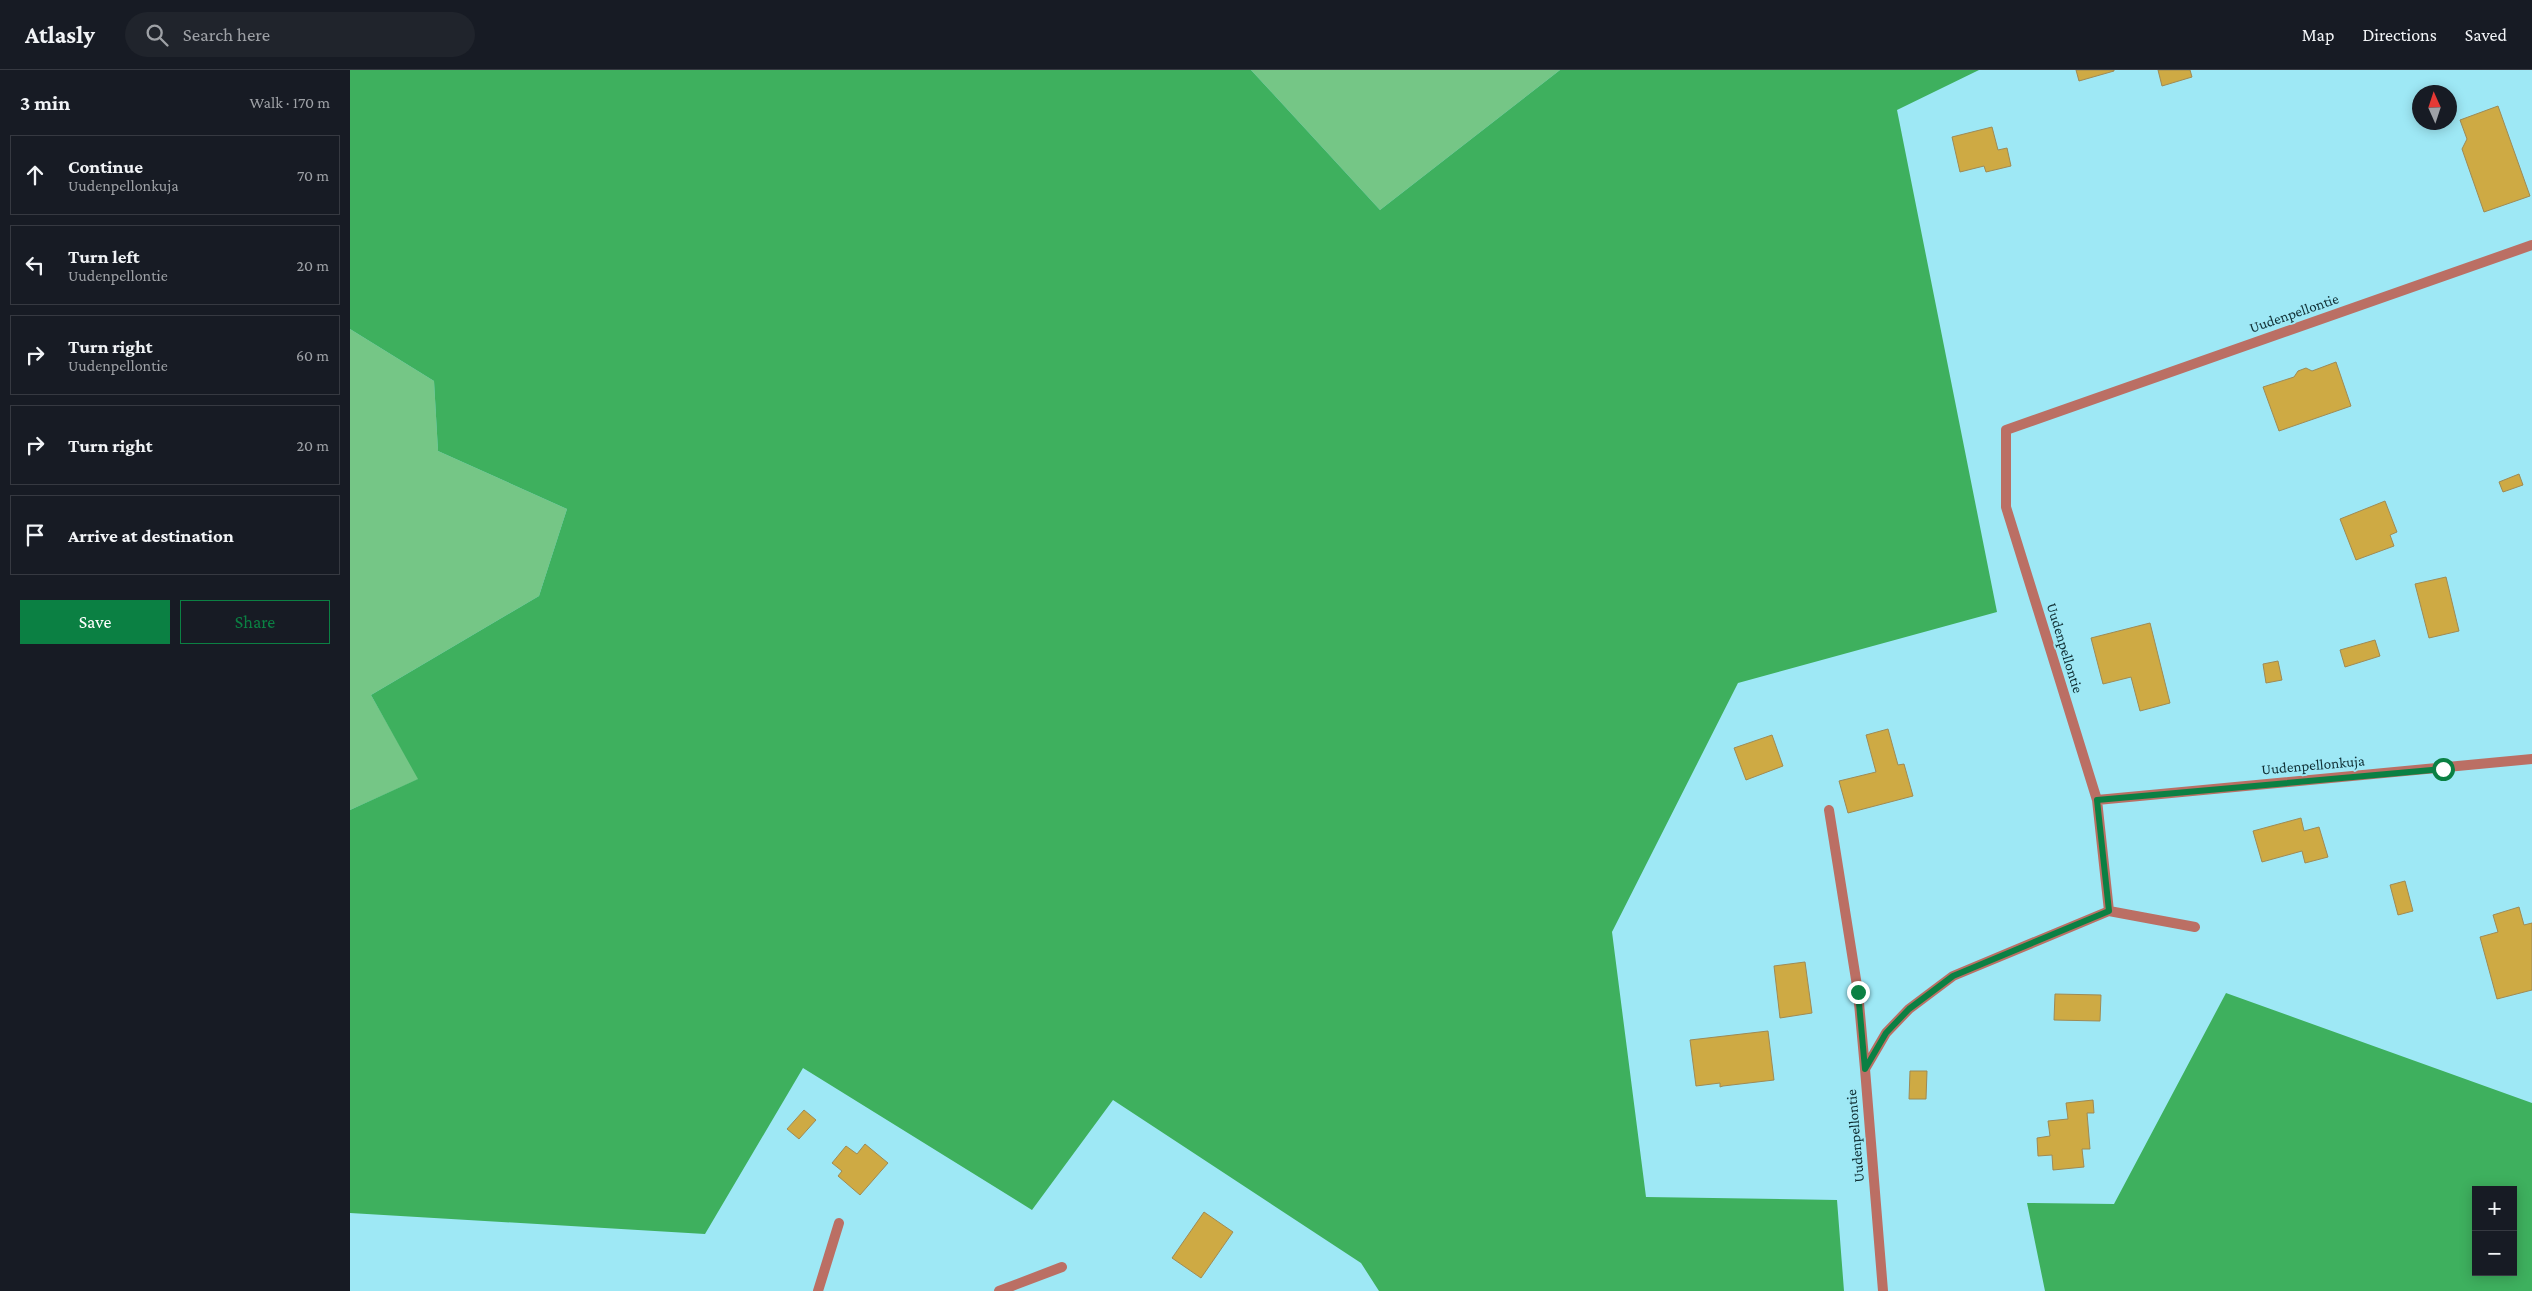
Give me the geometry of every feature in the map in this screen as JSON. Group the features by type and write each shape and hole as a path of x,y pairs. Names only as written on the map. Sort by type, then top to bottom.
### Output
{"lane":[{"name":"Uudenpellontie","path":"1883,1291 1865,1069 1886,1033 1909,1009 1953,976 2109,911 2097,800 2006,507 2006,430 2532,245"},
{"name":"Uudenpellonkuja","path":"2097,800 2532,759"},
{"path":"1829,810 1858,992 1865,1069"},
{"path":"2109,911 2195,927"},
{"path":"818,1291 839,1223"},
{"path":"999,1291 1062,1267"}],"green space":[{"path":"350,70 1251,70 1380,210 1560,70 1979,70 1897,110 1997,612 1738,683 1612,932 1646,1197 1837,1200 1844,1291 1379,1291 1361,1263 1113,1100 1032,1210 803,1068 705,1234 350,1213 350,810 418,779 371,695 539,596 567,509 438,451 434,381 350,329"},
{"path":"1251,70 1560,70 1380,210"},
{"path":"350,329 434,381 438,451 567,509 539,596 371,695 419,779 350,810"},
{"path":"2226,993 2532,1103 2532,1291 2045,1291 2027,1203 2114,1204"}],"building":[{"path":"2076,70 2114,70 2114,71 2079,81"},
{"path":"2158,70 2190,70 2192,77 2162,86"},
{"path":"2498,106 2530,196 2484,212 2462,149 2467,139 2460,120"},
{"path":"1992,127 1998,150 2007,148 2011,166 1986,172 1984,166 1960,172 1952,137"},
{"path":"2336,362 2351,406 2279,431 2263,387 2294,377 2298,371 2306,368 2312,371"},
{"path":"2519,474 2523,485 2503,492 2499,482"},
{"path":"2385,501 2397,532 2390,535 2394,546 2356,560 2340,519"},
{"path":"2446,577 2459,631 2429,638 2415,584"},
{"path":"2150,623 2170,703 2140,711 2131,677 2103,684 2091,638"},
{"path":"2375,640 2380,656 2345,667 2340,650"},
{"path":"2278,661 2282,680 2266,683 2263,664"},
{"path":"1888,729 1898,765 1904,764 1913,796 1848,813 1839,781 1876,772 1866,735"},
{"path":"1772,735 1783,766 1746,780 1734,748"},
{"path":"2301,818 2304,831 2319,827 2328,857 2305,863 2302,851 2262,862 2253,831"},
{"path":"2405,881 2413,911 2398,915 2390,885"},
{"path":"2519,907 2524,925 2532,923 2532,990 2497,999 2480,937 2498,932 2493,915"},
{"path":"1805,962 1812,1013 1780,1018 1774,966"},
{"path":"2055,994 2101,995 2100,1021 2054,1020"},
{"path":"1768,1031 1774,1080 1720,1087 1720,1083 1696,1086 1690,1040"},
{"path":"1910,1071 1927,1071 1926,1099 1909,1099"},
{"path":"2093,1100 2094,1113 2087,1113 2090,1149 2082,1149 2084,1167 2053,1170 2052,1155 2038,1156 2037,1138 2050,1136 2048,1121 2068,1119 2066,1103"},
{"path":"804,1110 816,1120 799,1139 787,1129"},
{"path":"865,1144 888,1163 860,1195 838,1176 842,1171 832,1163 846,1146 857,1154"},
{"path":"1204,1212 1233,1232 1201,1278 1172,1258"}],"route":[{"path":"1858,992 1865,1069 1886,1033 1909,1009 1953,976 2027,947 2109,911 2097,800 2443,769"}]}
